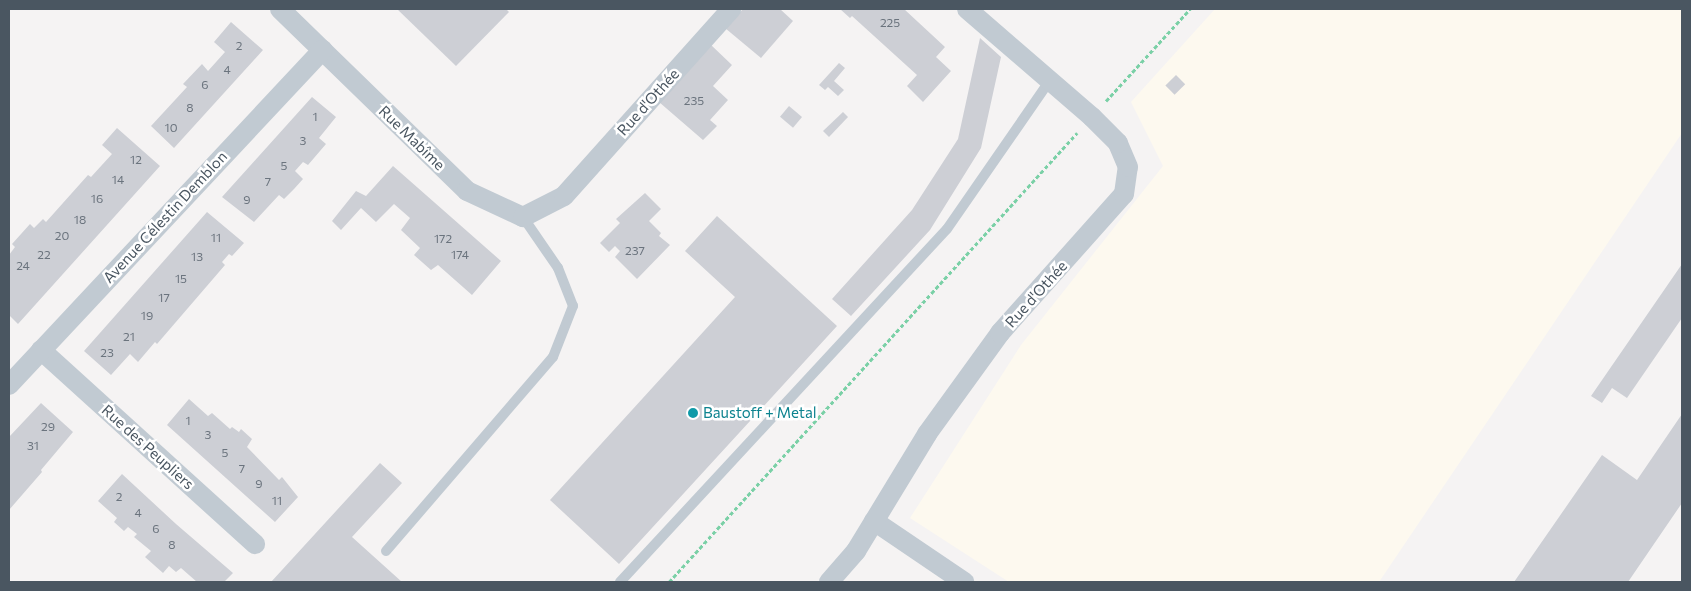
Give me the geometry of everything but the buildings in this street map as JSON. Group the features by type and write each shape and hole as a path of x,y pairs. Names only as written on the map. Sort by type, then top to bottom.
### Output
{"street":[{"name":"Rue Mabîme","path":"280,9 467,191 523,217"},
{"name":"Rue d'Othée","path":"523,217 564,196 731,9"},
{"name":"Rue d'Othée","path":"829,582 856,550 927,434 1000,333 1124,194 1128,167 1118,143 1092,117 967,9"},
{"name":"Avenue Célestin Demblon","path":"9,385 323,50"},
{"name":"Rue des Peupliers","path":"41,350 255,544"},
{"path":"874,521 964,582"}],"lane":[{"path":"620,582 947,229 1050,80"},
{"path":"386,550 553,357 573,306 558,268 523,217"}],"path":[{"path":"669,582 1190,9"}],"shaded area":[{"path":"1215,9 1682,9 1682,133 1379,582 1009,582 910,518 1021,345 1163,166 1131,102"}],"place":[{"name":"Baustoff + Metal","path":"693,413"}]}
